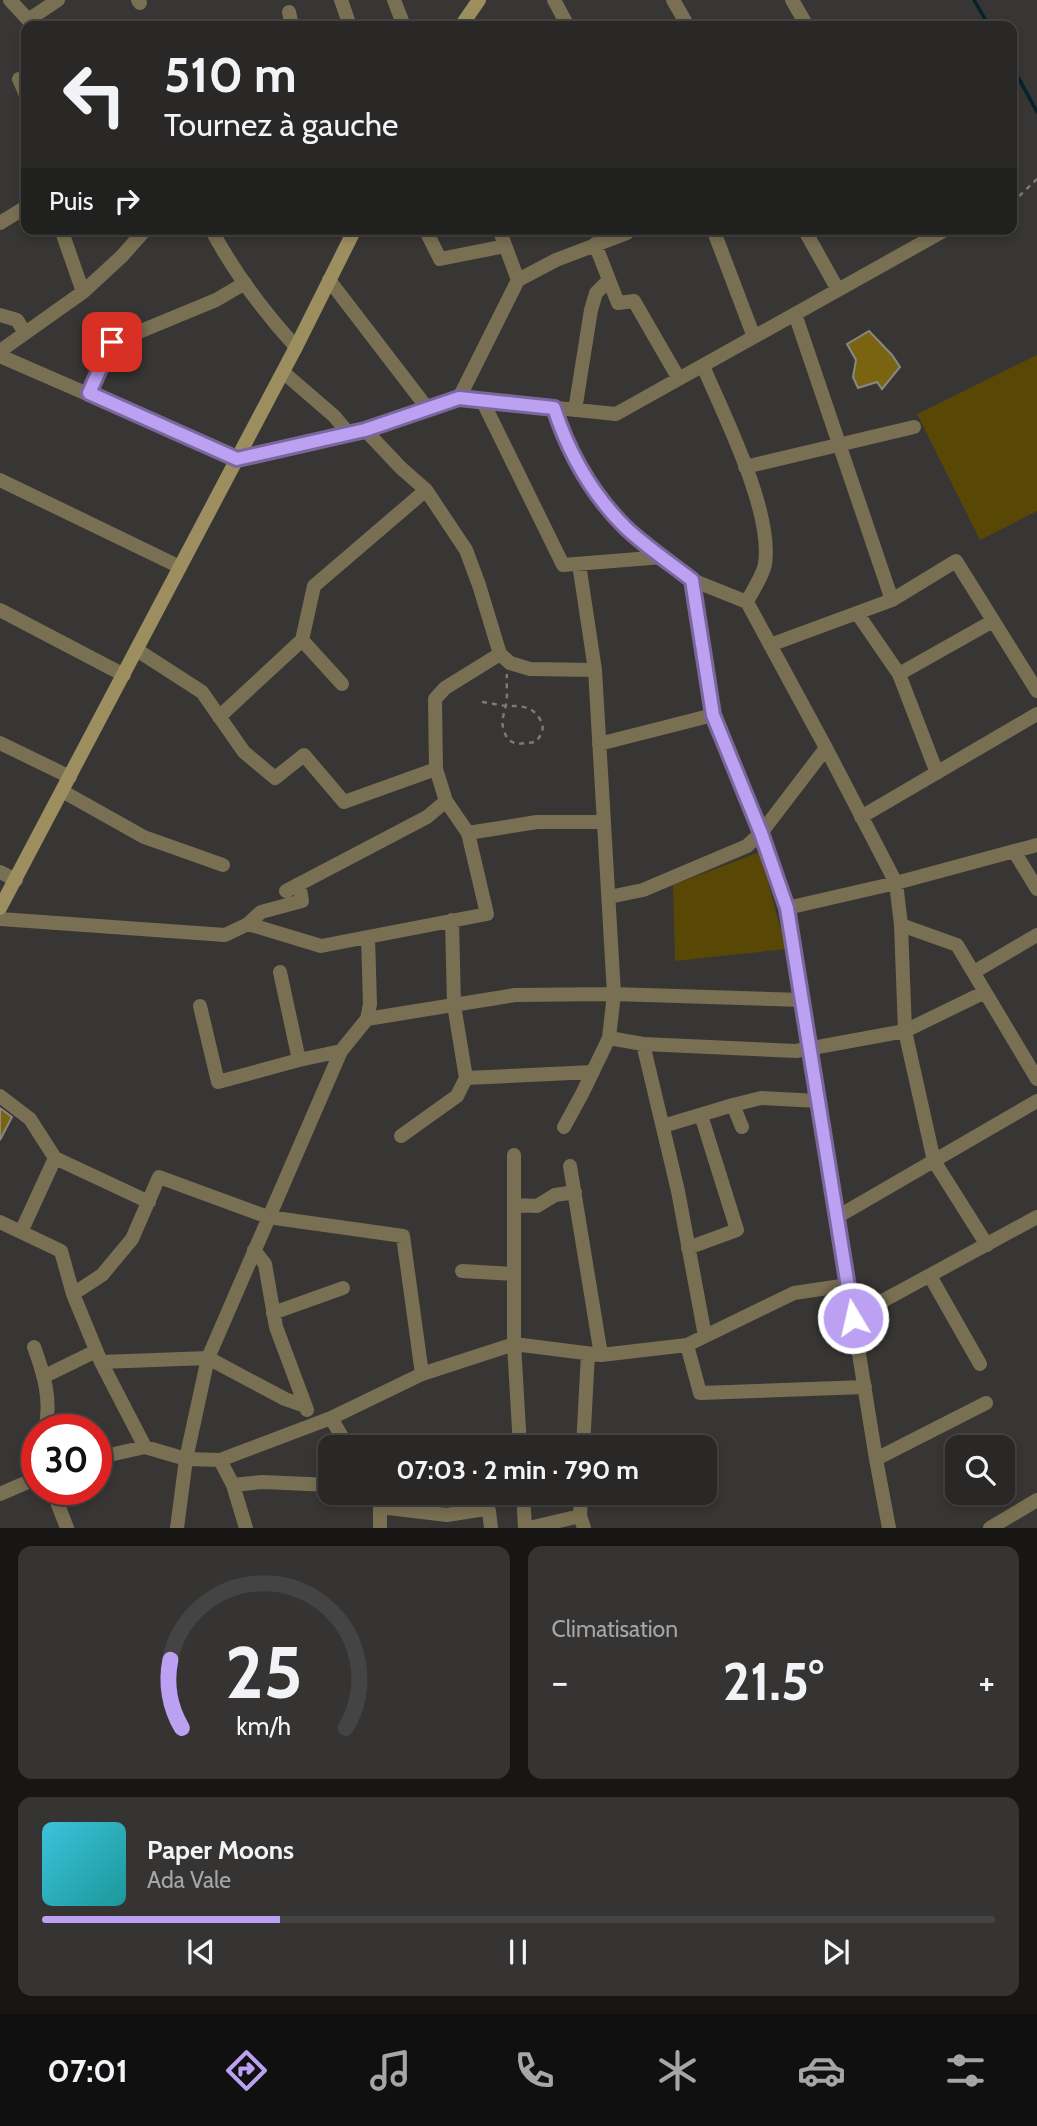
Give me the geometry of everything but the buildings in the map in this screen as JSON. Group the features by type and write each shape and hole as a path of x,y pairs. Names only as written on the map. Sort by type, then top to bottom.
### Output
{"main road":[{"path":"465,21 480,0"},
{"path":"0,908 283,372 352,235"}],"street":[{"path":"10,0 29,21"},
{"path":"33,21 58,0"},
{"path":"341,0 348,21"},
{"path":"394,0 402,21"},
{"path":"554,0 565,21"},
{"path":"673,0 685,21"},
{"path":"792,0 804,21"},
{"path":"19,79 21,84"},
{"path":"0,223 21,210"},
{"path":"63,235 83,292"},
{"path":"141,235 83,292 0,353 237,459 365,430 459,398 616,414 838,290 926,235"},
{"path":"214,235 245,284 296,347"},
{"path":"428,235 440,259 505,246"},
{"path":"501,235 518,280"},
{"path":"459,398 518,280 556,260 619,235"},
{"path":"715,235 754,337"},
{"path":"807,235 838,290"},
{"path":"595,244 618,303 634,301 679,379"},
{"path":"329,280 428,409"},
{"path":"575,410 591,310 596,293 609,280"},
{"path":"89,393 112,342 216,300 245,284"},
{"path":"795,314 892,600"},
{"path":"0,315 17,320 25,333"},
{"path":"703,366 745,467 759,508 765,537 765,566 747,602"},
{"path":"283,372 334,416 349,434"},
{"path":"482,400 563,565 663,557"},
{"path":"554,408 565,440 602,502 626,528 692,580 747,602 862,817 895,883 901,925 905,1031 934,1161 987,1245"},
{"path":"745,467 914,427"},
{"path":"365,430 426,490 466,550 505,659"},
{"path":"0,481 180,567"},
{"path":"219,717 302,640 314,586 426,490"},
{"path":"770,645 892,600 956,561 1037,691"},
{"path":"564,1127 609,1038 614,994 595,670 579,564"},
{"path":"692,580 713,715 761,833 787,908 889,1528"},
{"path":"0,610 124,675"},
{"path":"857,613 899,674 937,773"},
{"path":"899,674 993,621"},
{"path":"302,640 342,684"},
{"path":"137,650 202,692 244,752 275,778 304,755 344,802 436,769"},
{"path":"248,924 321,946 487,914 468,833 446,801 436,769 435,699 445,688 505,659 530,669 595,670"},
{"path":"862,817 1037,714"},
{"path":"599,744 713,715"},
{"path":"0,743 70,777"},
{"path":"609,897 643,890 747,846 761,833 826,748"},
{"path":"62,791 144,837 223,865"},
{"path":"0,919 225,935 248,924 261,912 302,901 293,888 427,817 446,801"},
{"path":"468,833 537,822 604,822"},
{"path":"787,908 895,883 1037,845"},
{"path":"1014,851 1037,889"},
{"path":"0,872 16,880"},
{"path":"401,1136 457,1096 466,1078 454,1005 452,920"},
{"path":"901,925 957,945 1037,1079"},
{"path":"974,972 1037,935"},
{"path":"177,1528 186,1460 208,1358 341,1051 366,1019 370,1004 368,937"},
{"path":"280,972 299,1060"},
{"path":"609,1038 643,1044 796,1051 905,1031 985,992"},
{"path":"366,1019 515,995 614,994 802,1000"},
{"path":"201,1006 218,1082 341,1051"},
{"path":"643,1044 678,1191 705,1336"},
{"path":"466,1078 593,1072"},
{"path":"0,1096 30,1119 55,1158 149,1202"},
{"path":"663,1126 761,1098 818,1101"},
{"path":"837,1217 1037,1101"},
{"path":"733,1104 741,1127"},
{"path":"688,1248 737,1230 701,1115"},
{"path":"514,1155 514,1343 519,1435"},
{"path":"21,1232 55,1158"},
{"path":"570,1166 594,1354 584,1435"},
{"path":"73,1294 102,1275 132,1238 159,1177 268,1217 403,1236 422,1374"},
{"path":"514,1205 537,1206 555,1195 575,1192"},
{"path":"853,1318 1037,1217"},
{"path":"0,1222 61,1251 73,1294 99,1356 145,1447"},
{"path":"254,1250 265,1264 276,1327 312,1425"},
{"path":"462,1270 514,1274"},
{"path":"930,1276 980,1364"},
{"path":"112,1454 145,1447 186,1460 220,1460 331,1418 422,1374 514,1343 594,1354 687,1345 794,1293 848,1285"},
{"path":"273,1313 343,1288"},
{"path":"687,1345 700,1393 865,1387"},
{"path":"34,1347 45,1376 48,1414"},
{"path":"45,1376 99,1356 208,1358 285,1399 305,1406"},
{"path":"876,1459 986,1403"},
{"path":"331,1418 341,1435"},
{"path":"220,1460 233,1485 246,1528"},
{"path":"233,1485 262,1482 318,1484"},
{"path":"0,1494 21,1485"},
{"path":"990,1528 1037,1500"},
{"path":"58,1505 67,1528"},
{"path":"524,1505 527,1528 582,1522"},
{"path":"380,1528 380,1507 447,1516 485,1509 489,1511 491,1528"}],"path":[{"path":"1017,198 1037,179"},
{"path":"482,702 506,706 523,706 531,709 543,728 542,735 536,742 517,744 508,740 502,720 502,712 506,706 505,659"}],"shaded area":[{"path":"1037,355 1037,511 980,540 917,414"},
{"path":"760,852 786,949 675,961 673,885"}],"waterway":[{"path":"974,0 986,21"},
{"path":"1017,75 1037,112"}],"route":[{"path":"112,342 89,393 237,459 365,430 459,398 554,408 565,440 602,502 626,528 692,580 713,715 761,833 787,908 853,1318"}]}
